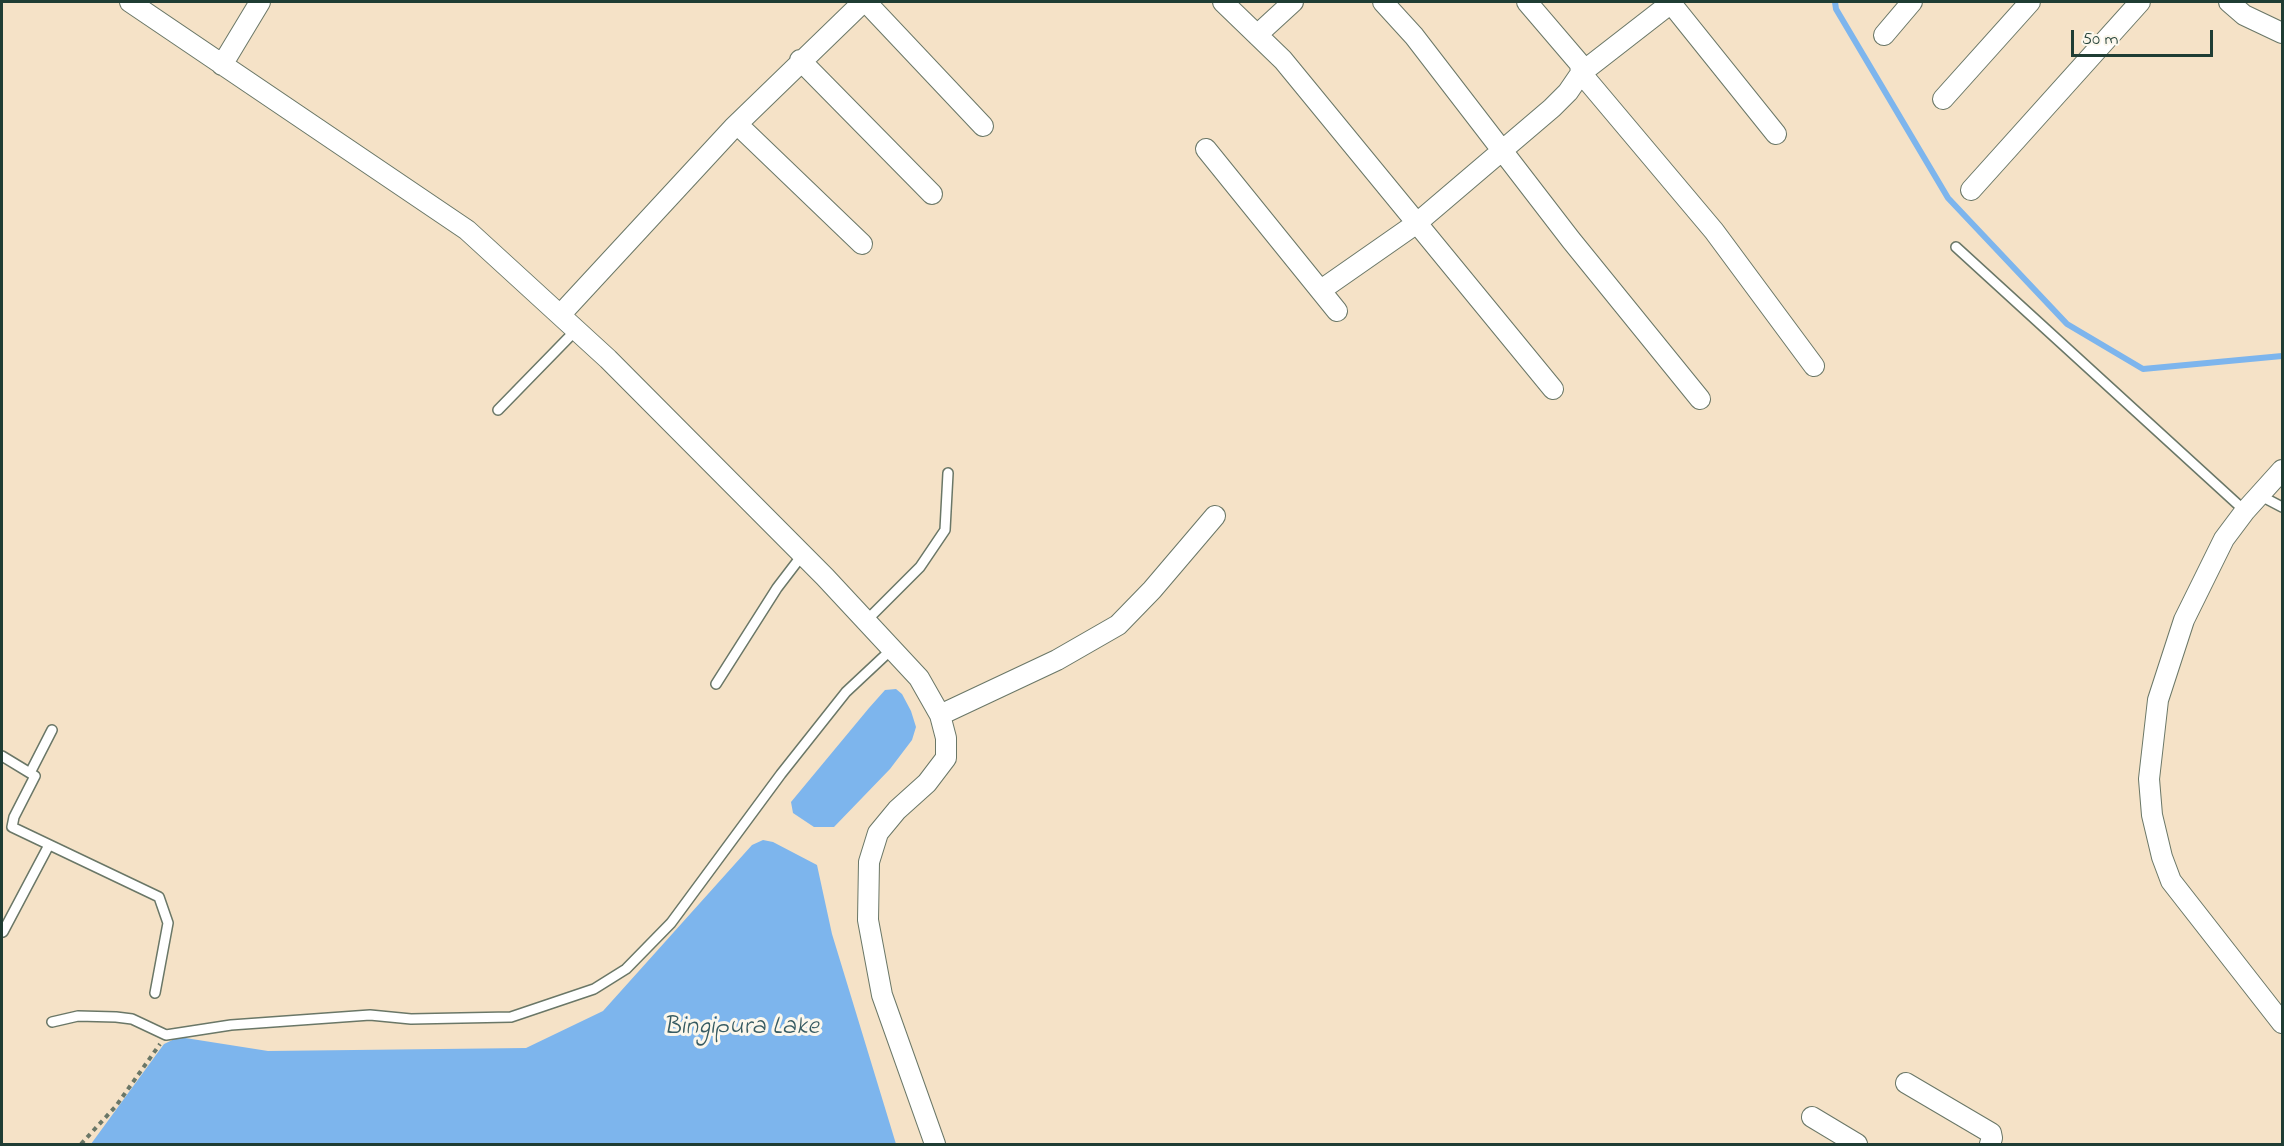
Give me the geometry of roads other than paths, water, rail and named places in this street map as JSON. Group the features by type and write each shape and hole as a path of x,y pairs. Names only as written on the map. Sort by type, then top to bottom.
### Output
{"street":[{"path":"130,2 467,230 578,329 803,554 919,678 940,715 946,738 945,758 927,783 897,810 878,833 869,862 867,893 873,957 882,995 936,1144"},
{"path":"222,65 260,2"},
{"path":"561,314 737,124 801,60 864,2 983,126"},
{"path":"1223,2 1283,60 1553,389"},
{"path":"1257,35 1293,2"},
{"path":"1383,2 1414,36 1700,399"},
{"path":"1527,2 1580,64 1581,73 1714,231 1814,366"},
{"path":"1321,290 1416,223 1552,108 1568,92 1581,73 1671,2 1776,134"},
{"path":"1884,34 1912,2"},
{"path":"1943,99 2030,2"},
{"path":"1971,190 2140,2"},
{"path":"2229,2 2244,15 2283,33"},
{"path":"801,60 932,194"},
{"path":"737,124 862,244"},
{"path":"1206,149 1337,311"},
{"path":"2283,470 2245,511 2224,539 2184,620 2158,700 2149,779 2152,815 2162,857 2171,881 2283,1023"},
{"path":"940,715 1058,660 1118,625 1152,590 1215,516"},
{"path":"1906,1083 1991,1132 1990,1144"},
{"path":"1812,1117 1857,1144"}],"lane":[{"path":"1956,247 2245,511"},
{"path":"498,410 578,329"},
{"path":"867,620 920,567 945,530 948,473"},
{"path":"2259,495 2283,507"},
{"path":"716,684 777,588 803,554"},
{"path":"52,1022 78,1016 116,1017 132,1020 166,1035 231,1025 370,1016 411,1019 511,1017 594,988 626,969 671,923 781,774 846,692 893,648"},
{"path":"31,771 52,730"},
{"path":"2,756 36,776 14,817 12,827"},
{"path":"2,822 159,897 168,923 155,993"},
{"path":"3,932 49,845"}],"water":[{"path":"896,689 902,694 911,711 916,727 912,740 890,769 834,827 814,827 793,813 791,802 869,708 885,690"},
{"name":"Bingipura Lake","path":"763,840 773,842 817,865 832,934 896,1144 91,1144 164,1044 179,1037 268,1051 526,1048 603,1011 752,845"}],"waterway":[{"path":"1835,2 1836,9 1948,198 2067,324 2143,369 2282,356"}]}
